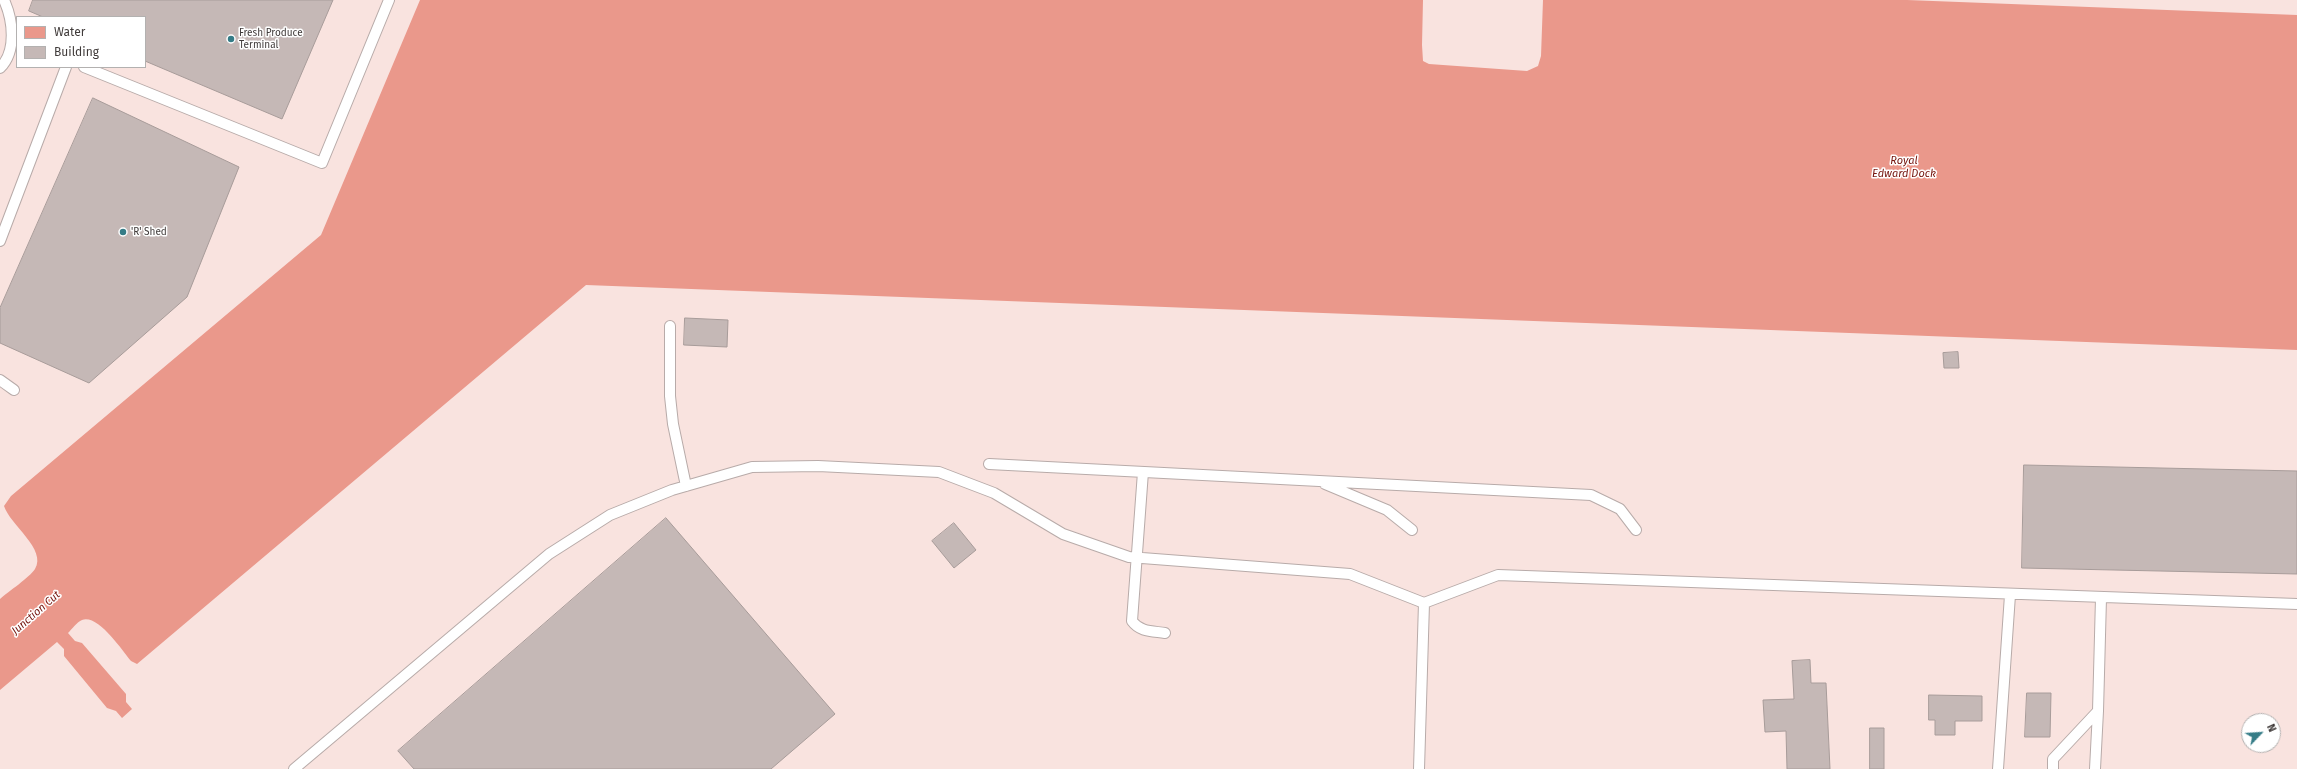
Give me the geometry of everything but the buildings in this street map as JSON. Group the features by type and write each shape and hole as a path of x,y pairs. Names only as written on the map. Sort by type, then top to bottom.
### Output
{"lane":[{"path":"0,68 14,39 12,24 4,0"},
{"path":"86,68 322,163 389,0"},
{"path":"0,241 66,68"},
{"path":"670,326 670,396 673,424 686,486"},
{"path":"0,380 14,390"},
{"path":"989,464 1591,495 1620,510 1636,530"},
{"path":"294,769 549,554 610,515 686,486 752,467 818,466 939,472 994,493 1063,534 1129,556 1350,574 1424,603 1498,575 2010,595 2297,604"},
{"path":"1143,472 1138,557 1132,621 1136,627 1143,630 1165,632"},
{"path":"1318,481 1387,510 1412,530"},
{"path":"1998,769 2010,595"},
{"path":"2095,769 2101,598"},
{"path":"1419,769 1424,603"},
{"path":"2052,769 2053,759 2098,711"}],"shaded area":[{"path":"0,0 2297,0 2297,769 0,769"}],"water":[{"name":"Royal Edward Dock","path":"420,0 1423,0 1423,61 1429,64 1527,71 1538,66 1541,56 1543,0 1907,0 2297,15 2297,350 586,285 137,664 131,661 109,634 95,622 82,620 76,624 68,633 75,641 82,643 126,694 126,702 132,709 122,718 116,711 107,708 64,656 64,649 57,642 0,690 0,599 32,573 35,569 37,561 36,553 32,545 13,521 4,506 11,496 321,235"}],"place":[{"name":"Fresh Produce Terminal","path":"231,39"},
{"name":"'R' Shed","path":"123,232"}],"water label":[{"name":"Junction Cut","path":"36,613"}]}
